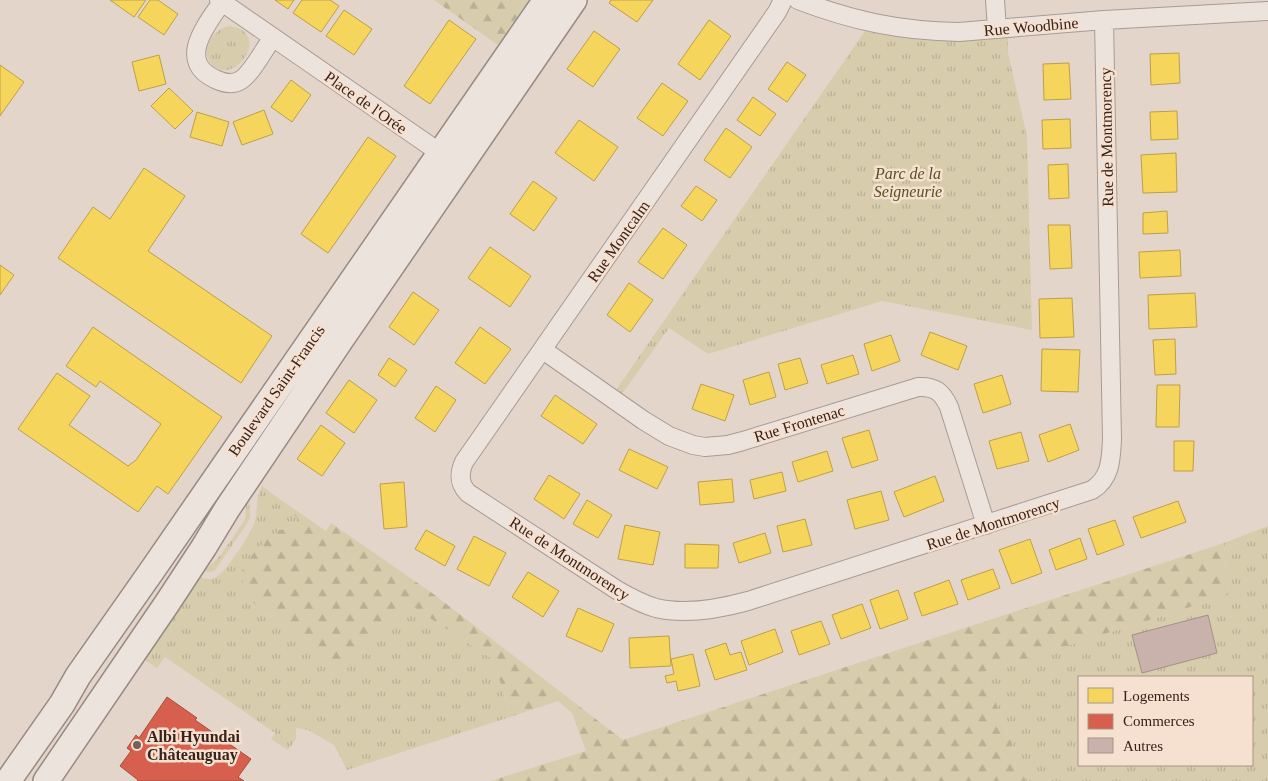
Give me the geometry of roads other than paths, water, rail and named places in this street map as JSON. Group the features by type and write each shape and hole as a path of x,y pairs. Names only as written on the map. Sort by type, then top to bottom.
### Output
{"street":[{"name":"Boulevard Saint-Francis","path":"46,781 168,602 227,509 340,341 546,0"},
{"name":"Boulevard Saint-Francis","path":"8,781 62,704 78,676 169,546 450,160 574,0"},
{"name":"Rue Montcalm","path":"462,485 460,477 464,462 766,28 783,0"},
{"name":"Rue Woodbine","path":"798,0 825,10 869,22 908,29 959,32 1104,20 1268,12"},
{"path":"995,0 997,29"},
{"name":"Place de l'Orée","path":"273,37 250,71 242,79 233,83 226,83 211,77 201,68 196,55 200,37 221,1 273,37 450,160"},
{"name":"Rue de Montmorency","path":"462,485 468,493 617,590 642,603 656,608 671,610 717,608 740,603 986,525 1092,490 1098,486 1108,472 1112,429 1104,20"},
{"name":"Rue Frontenac","path":"543,350 656,428 682,442 705,447 728,445 743,441 918,387 933,388 945,398 949,407 986,525"}],"place":[{"name":"Albi Hyundai Châteauguay","path":"137,745"}],"park label":[{"name":"Parc de la Seigneurie","path":"908,182"}]}
